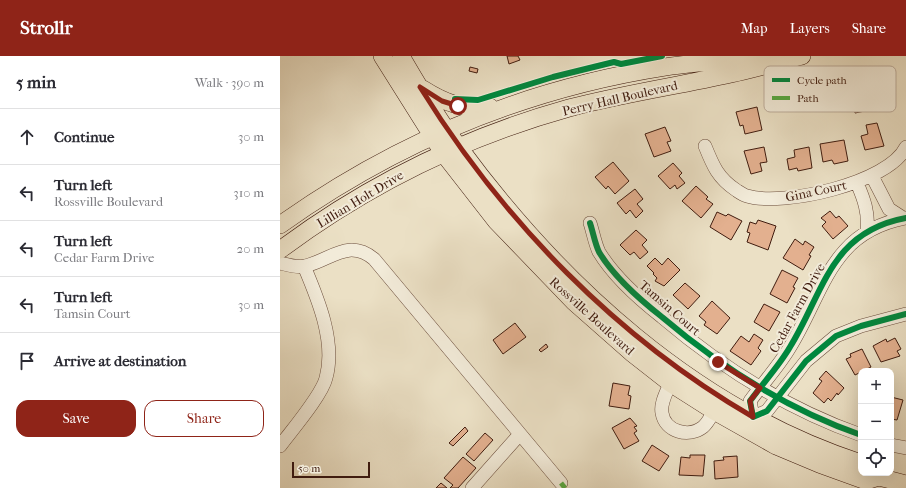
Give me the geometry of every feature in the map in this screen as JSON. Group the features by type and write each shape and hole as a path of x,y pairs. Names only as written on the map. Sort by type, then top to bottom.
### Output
{"main road":[{"name":"Rossville Boulevard","path":"382,56 439,133 458,146 511,212 592,298 656,353 683,373 753,417 810,444 858,462"},
{"name":"Rossville Boulevard","path":"400,56 420,87 439,133 442,153 480,203 527,256 603,328 670,383 756,436 813,462 866,481 875,476"},
{"name":"Perry Hall Boulevard","path":"439,133 512,104 587,83 665,67 772,56"},
{"name":"Perry Hall Boulevard","path":"442,153 506,128 569,108 731,74 802,56"},
{"path":"420,87 442,101 458,106 477,108 512,104"},
{"name":"Lillian Holt Drive","path":"280,225 352,178 389,157 439,133"},
{"name":"Lillian Holt Drive","path":"280,250 351,202 442,153"},
{"name":"Rossville Boulevard","path":"880,476 906,484"}],"street":[{"name":"Gina Court","path":"705,146 713,167 726,183 746,196 781,199 857,183 882,170 902,155 906,147"},
{"path":"872,176 889,209 904,218"},
{"name":"Gina Court","path":"857,183 865,200 869,219 867,231"},
{"name":"Cedar Farm Drive","path":"753,417 750,401 790,348 828,273 839,257 867,231 884,223 904,218"},
{"name":"Tamsin Court","path":"590,223 598,250 608,264 630,288 688,340 718,362 776,398 827,423 858,434"},
{"path":"280,263 291,266 304,266 346,251 357,250 370,255 561,483"},
{"path":"280,446 322,389 326,378 327,336 318,298 304,266"},
{"path":"753,417 767,411 806,361 836,336 861,326 906,314"},
{"name":"Cedar Farm Drive","path":"790,348 806,361"},
{"path":"670,383 664,398 662,413 668,426 673,430 681,433 697,430 704,426 714,411"},
{"path":"472,488 520,434"},
{"path":"894,446 906,448"}],"building":[{"path":"507,56 518,56 520,60 509,64"},
{"path":"470,67 478,69 477,73 469,71"},
{"path":"757,107 762,130 745,134 743,125 740,126 736,112"},
{"path":"877,123 884,146 865,150 861,136 868,134 866,125"},
{"path":"665,127 671,141 667,142 671,151 654,157 645,134"},
{"path":"844,140 848,161 834,164 832,160 823,162 820,144"},
{"path":"764,147 767,162 760,163 762,171 751,174 744,151"},
{"path":"809,147 812,168 798,171 797,168 789,170 787,159 795,157 794,150"},
{"path":"613,162 629,181 615,194 608,186 606,189 595,177"},
{"path":"673,163 682,173 679,176 685,183 677,189 675,185 670,189 658,176"},
{"path":"696,186 708,197 706,199 713,204 701,218 682,201"},
{"path":"635,189 643,199 637,204 643,211 636,218 630,210 626,214 617,203"},
{"path":"830,211 836,218 839,216 848,226 833,239 822,226 826,222 821,218"},
{"path":"717,212 726,216 728,214 742,221 731,240 710,227"},
{"path":"758,220 776,226 768,250 747,242 750,233 747,232 750,222 756,224"},
{"path":"636,230 647,240 642,245 648,252 640,259 634,252 630,255 620,245"},
{"path":"795,239 803,245 805,241 814,247 803,270 783,258"},
{"path":"655,258 662,265 668,258 680,270 664,286 655,281 657,278 647,266"},
{"path":"782,270 798,278 793,287 795,288 787,303 770,294"},
{"path":"685,283 700,296 688,309 673,295"},
{"path":"712,301 730,318 717,334 704,325 706,322 699,316"},
{"path":"764,304 780,312 769,331 754,322"},
{"path":"515,323 526,337 503,354 493,340"},
{"path":"754,334 763,340 758,348 761,351 751,365 730,351 741,336 749,342"},
{"path":"895,338 901,349 897,351 900,356 881,362 873,346 886,339 887,342"},
{"path":"546,344 548,347 541,352 539,350"},
{"path":"862,349 871,367 858,368 858,374 855,375 846,359 851,357 850,354"},
{"path":"826,371 844,388 838,395 837,393 831,401 828,398 824,403 813,393 822,381 819,379"},
{"path":"613,383 630,386 628,395 631,396 629,409 609,406"},
{"path":"894,398 903,400 897,420 894,420"},
{"path":"630,418 637,426 634,427 637,431 634,433 639,441 624,449 612,428"},
{"path":"465,427 468,431 453,446 449,443"},
{"path":"485,433 493,440 474,461 466,454"},
{"path":"652,445 669,456 659,471 642,461"},
{"path":"690,455 705,455 703,476 679,475 681,457 690,458"},
{"path":"737,456 738,477 715,479 714,461 724,460 723,457"},
{"path":"463,457 476,468 458,488 450,488 453,485 444,478"},
{"path":"441,483 447,488 436,488"}],"marked path":[{"path":"561,483 565,488"}],"cycle path":[{"path":"455,99 478,100 553,77 614,62 621,64 662,56"},
{"path":"906,218 881,225 861,236 845,250 832,267 786,354 750,401 753,417 767,411 806,361 836,336 861,326 906,314"},
{"path":"590,223 599,252 619,279 653,310 685,336 732,370 781,400 834,425 858,434"}],"route":[{"path":"458,106 442,101 420,87 458,146 488,184 535,239 592,298 656,353 683,373 703,387 753,417 750,401 760,388 718,362"}]}
